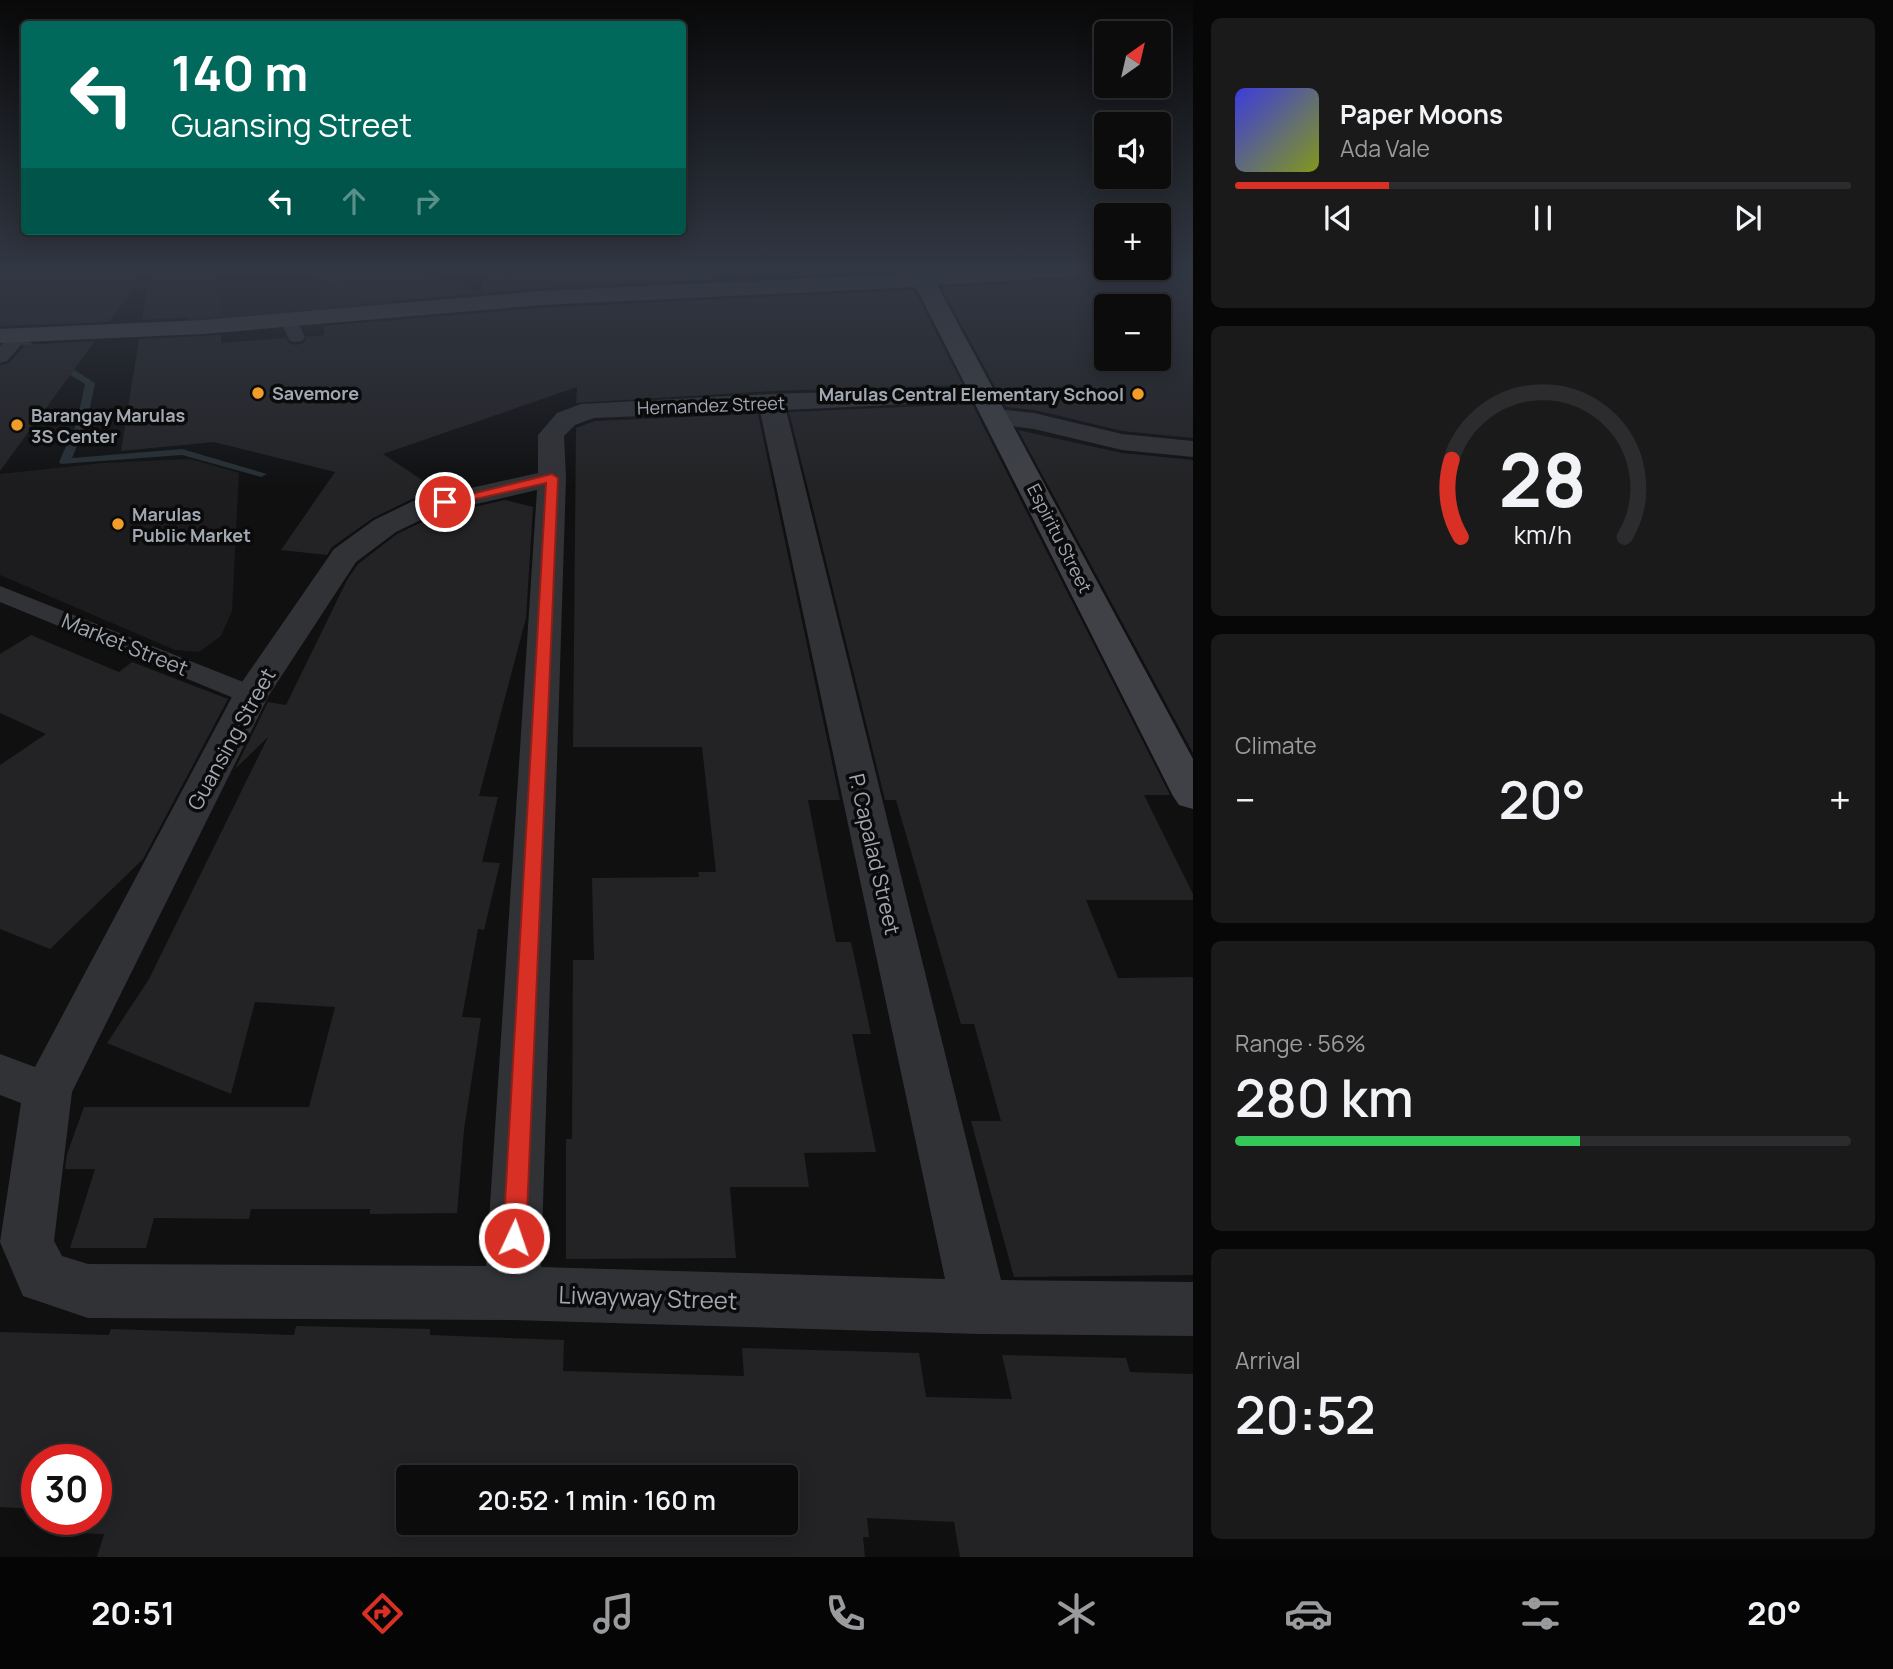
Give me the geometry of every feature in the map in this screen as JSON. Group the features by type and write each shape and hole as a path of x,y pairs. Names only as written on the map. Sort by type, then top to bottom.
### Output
{"street":[{"name":"Espiritu Street","path":"958,344 1193,796"},
{"name":"Hernandez Street","path":"552,478 551,435 566,419 590,410 771,402 991,406 1034,421 1122,442 1193,449"},
{"name":"P. Capalad Street","path":"771,402 979,1307"},
{"name":"Guansing Street","path":"23,1083 251,695 345,556 385,526 424,507 552,478"},
{"path":"512,1293 552,478"},
{"name":"Liwayway Street","path":"23,1083 27,1242 43,1277 88,1291 512,1293 979,1307 1193,1309"}],"lane":[{"name":"Market Street","path":"0,593 251,695"}],"shaded area":[{"name":"Marulas Public Market","path":"190,459 239,473 232,611 221,636 199,652 175,650 0,575 0,474 103,463"}],"building":[{"path":"93,344 0,471 0,365 9,363 25,345"},
{"path":"138,344 942,344 963,385 771,391 576,403 577,387 383,454 440,492 412,499 373,518 332,547 327,555 281,550 335,472 214,442 121,451"},
{"path":"972,344 1094,344 1094,371 1171,371 1171,344 1193,344 1193,438 1122,431 1035,410 1006,407"},
{"path":"972,404 1170,795 1144,795 1193,894 1193,900 1086,900 1118,978 1193,977 1193,1275 1014,1277 971,1121 1001,1121 974,1024 961,1024 896,800 885,800 789,412"},
{"path":"758,414 840,800 808,800 836,942 851,942 871,1034 852,1034 876,1152 804,1153 809,1187 730,1187 736,1258 566,1259 566,1139 572,1139 573,960 594,960 592,878 699,877 698,872 716,872 702,747 573,747 576,428 595,421"},
{"path":"1018,430 1122,453 1193,460 1193,753"},
{"path":"505,500 533,507 526,618 479,796 498,797 482,862 500,863 484,930 478,929 462,1017 481,1018 464,1130 457,1213 370,1214 370,1209 251,1209 249,1219 154,1218 146,1248 70,1248 95,1169 65,1169 67,1154 84,1107 309,1107 335,1007 255,1002 231,1094 107,1043 149,979 268,737 235,769 268,702 286,705 347,580 358,564 397,534 434,516"},
{"path":"31,635 119,672 132,662 228,699 143,859 50,949 0,929 0,765 46,734 0,713 0,654"},
{"path":"296,1326 430,1329 430,1335 564,1340 563,1371 744,1376 742,1348 919,1353 926,1397 1012,1399 1002,1355 1126,1358 1130,1372 1193,1374 1193,1557 960,1557 954,1522 867,1518 869,1537 863,1537 865,1557 97,1557 104,1535 112,1535 112,1444 21,1444 21,1508 0,1507 0,1332 109,1335 111,1329 294,1335"}],"waterway":[{"path":"27,344 90,383 82,422 65,462 182,452 261,474"}],"place":[{"name":"Savemore","path":"258,393"},
{"name":"Marulas Central Elementary School","path":"1138,394"},
{"name":"Barangay Marulas 3S Center","path":"17,425"},
{"name":"Marulas Public Market","path":"118,524"}],"route":[{"path":"445,502 552,478 514,1238"}]}
